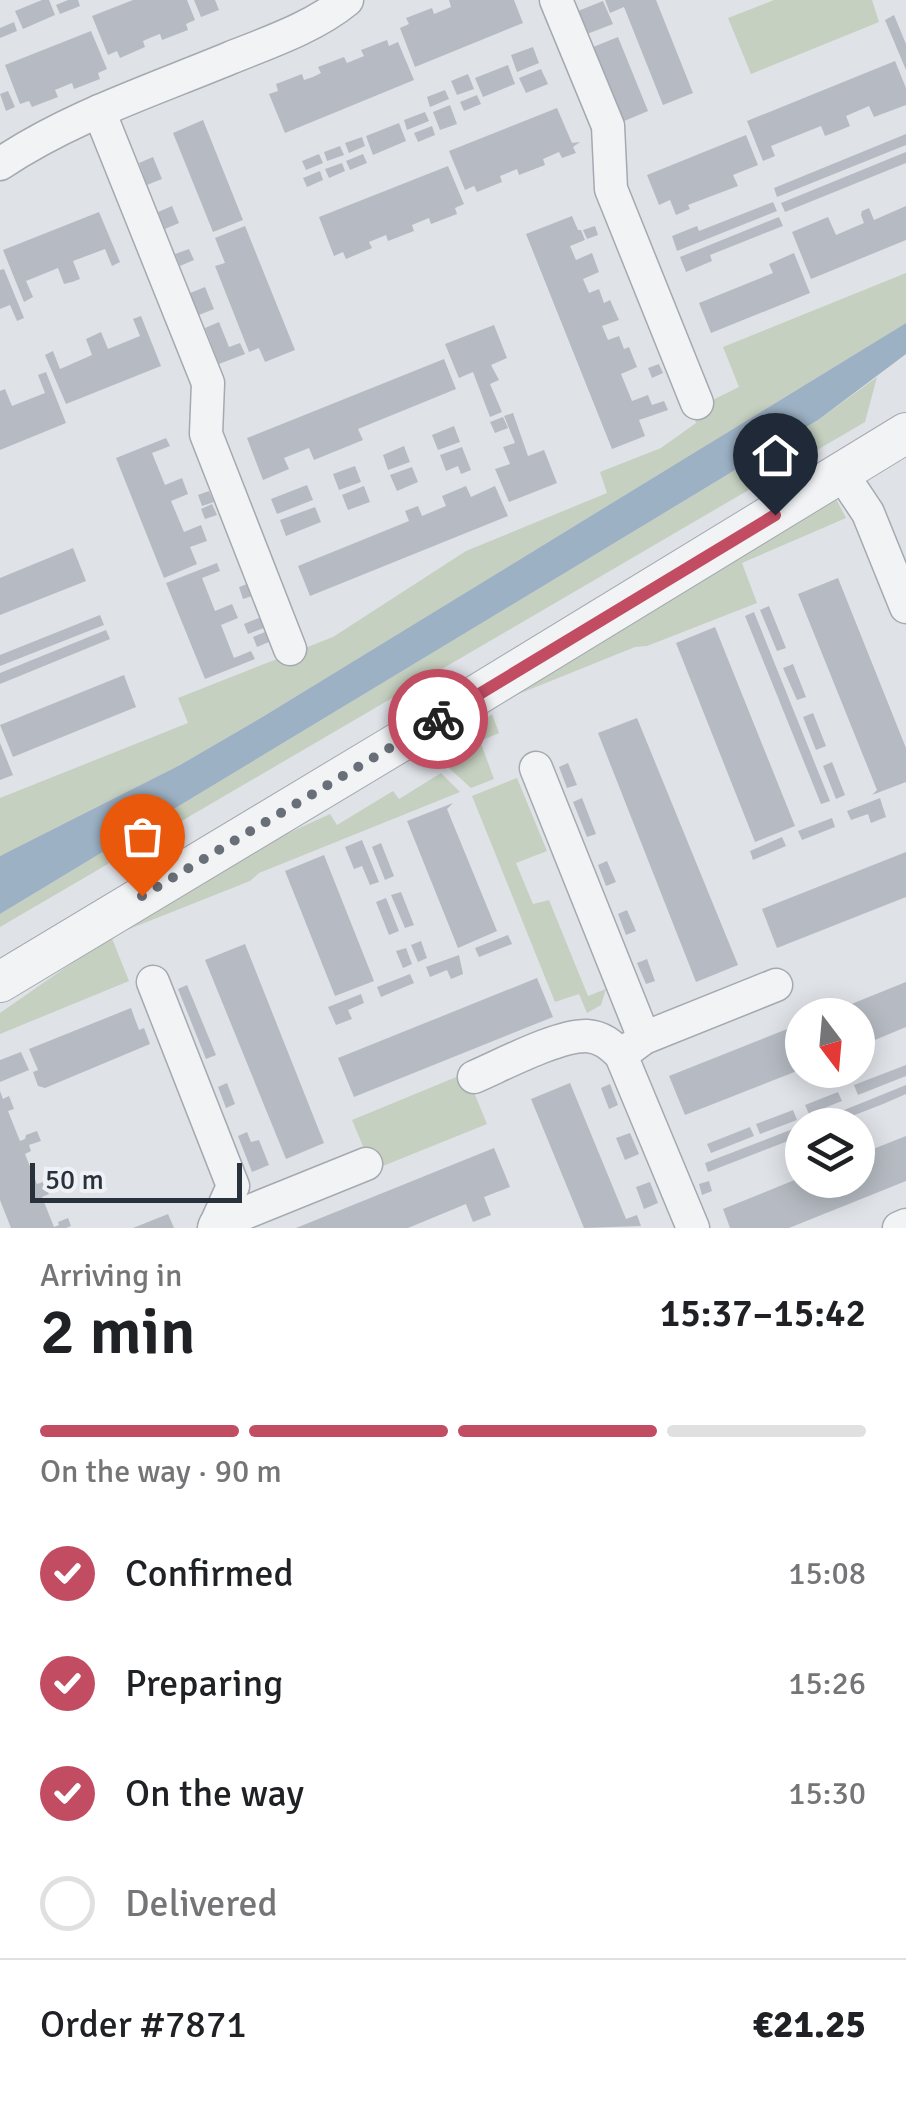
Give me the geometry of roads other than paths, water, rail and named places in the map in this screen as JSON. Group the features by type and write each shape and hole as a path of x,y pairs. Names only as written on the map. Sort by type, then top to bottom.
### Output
{"street":[{"path":"556,0 608,126 611,189 696,402"},
{"path":"0,164 99,112 279,38 336,4"},
{"path":"99,112 208,383 206,434 290,650"},
{"path":"0,982 906,433"},
{"path":"842,474 874,527 906,607"},
{"path":"536,768 693,1228"},
{"path":"153,982 233,1186 215,1227"},
{"path":"474,1076 565,1039 588,1036 633,1046 776,986"},
{"path":"215,1227 366,1164"}],"water":[{"path":"906,323 906,354 818,420 0,914 0,856 180,765 264,716"}]}
